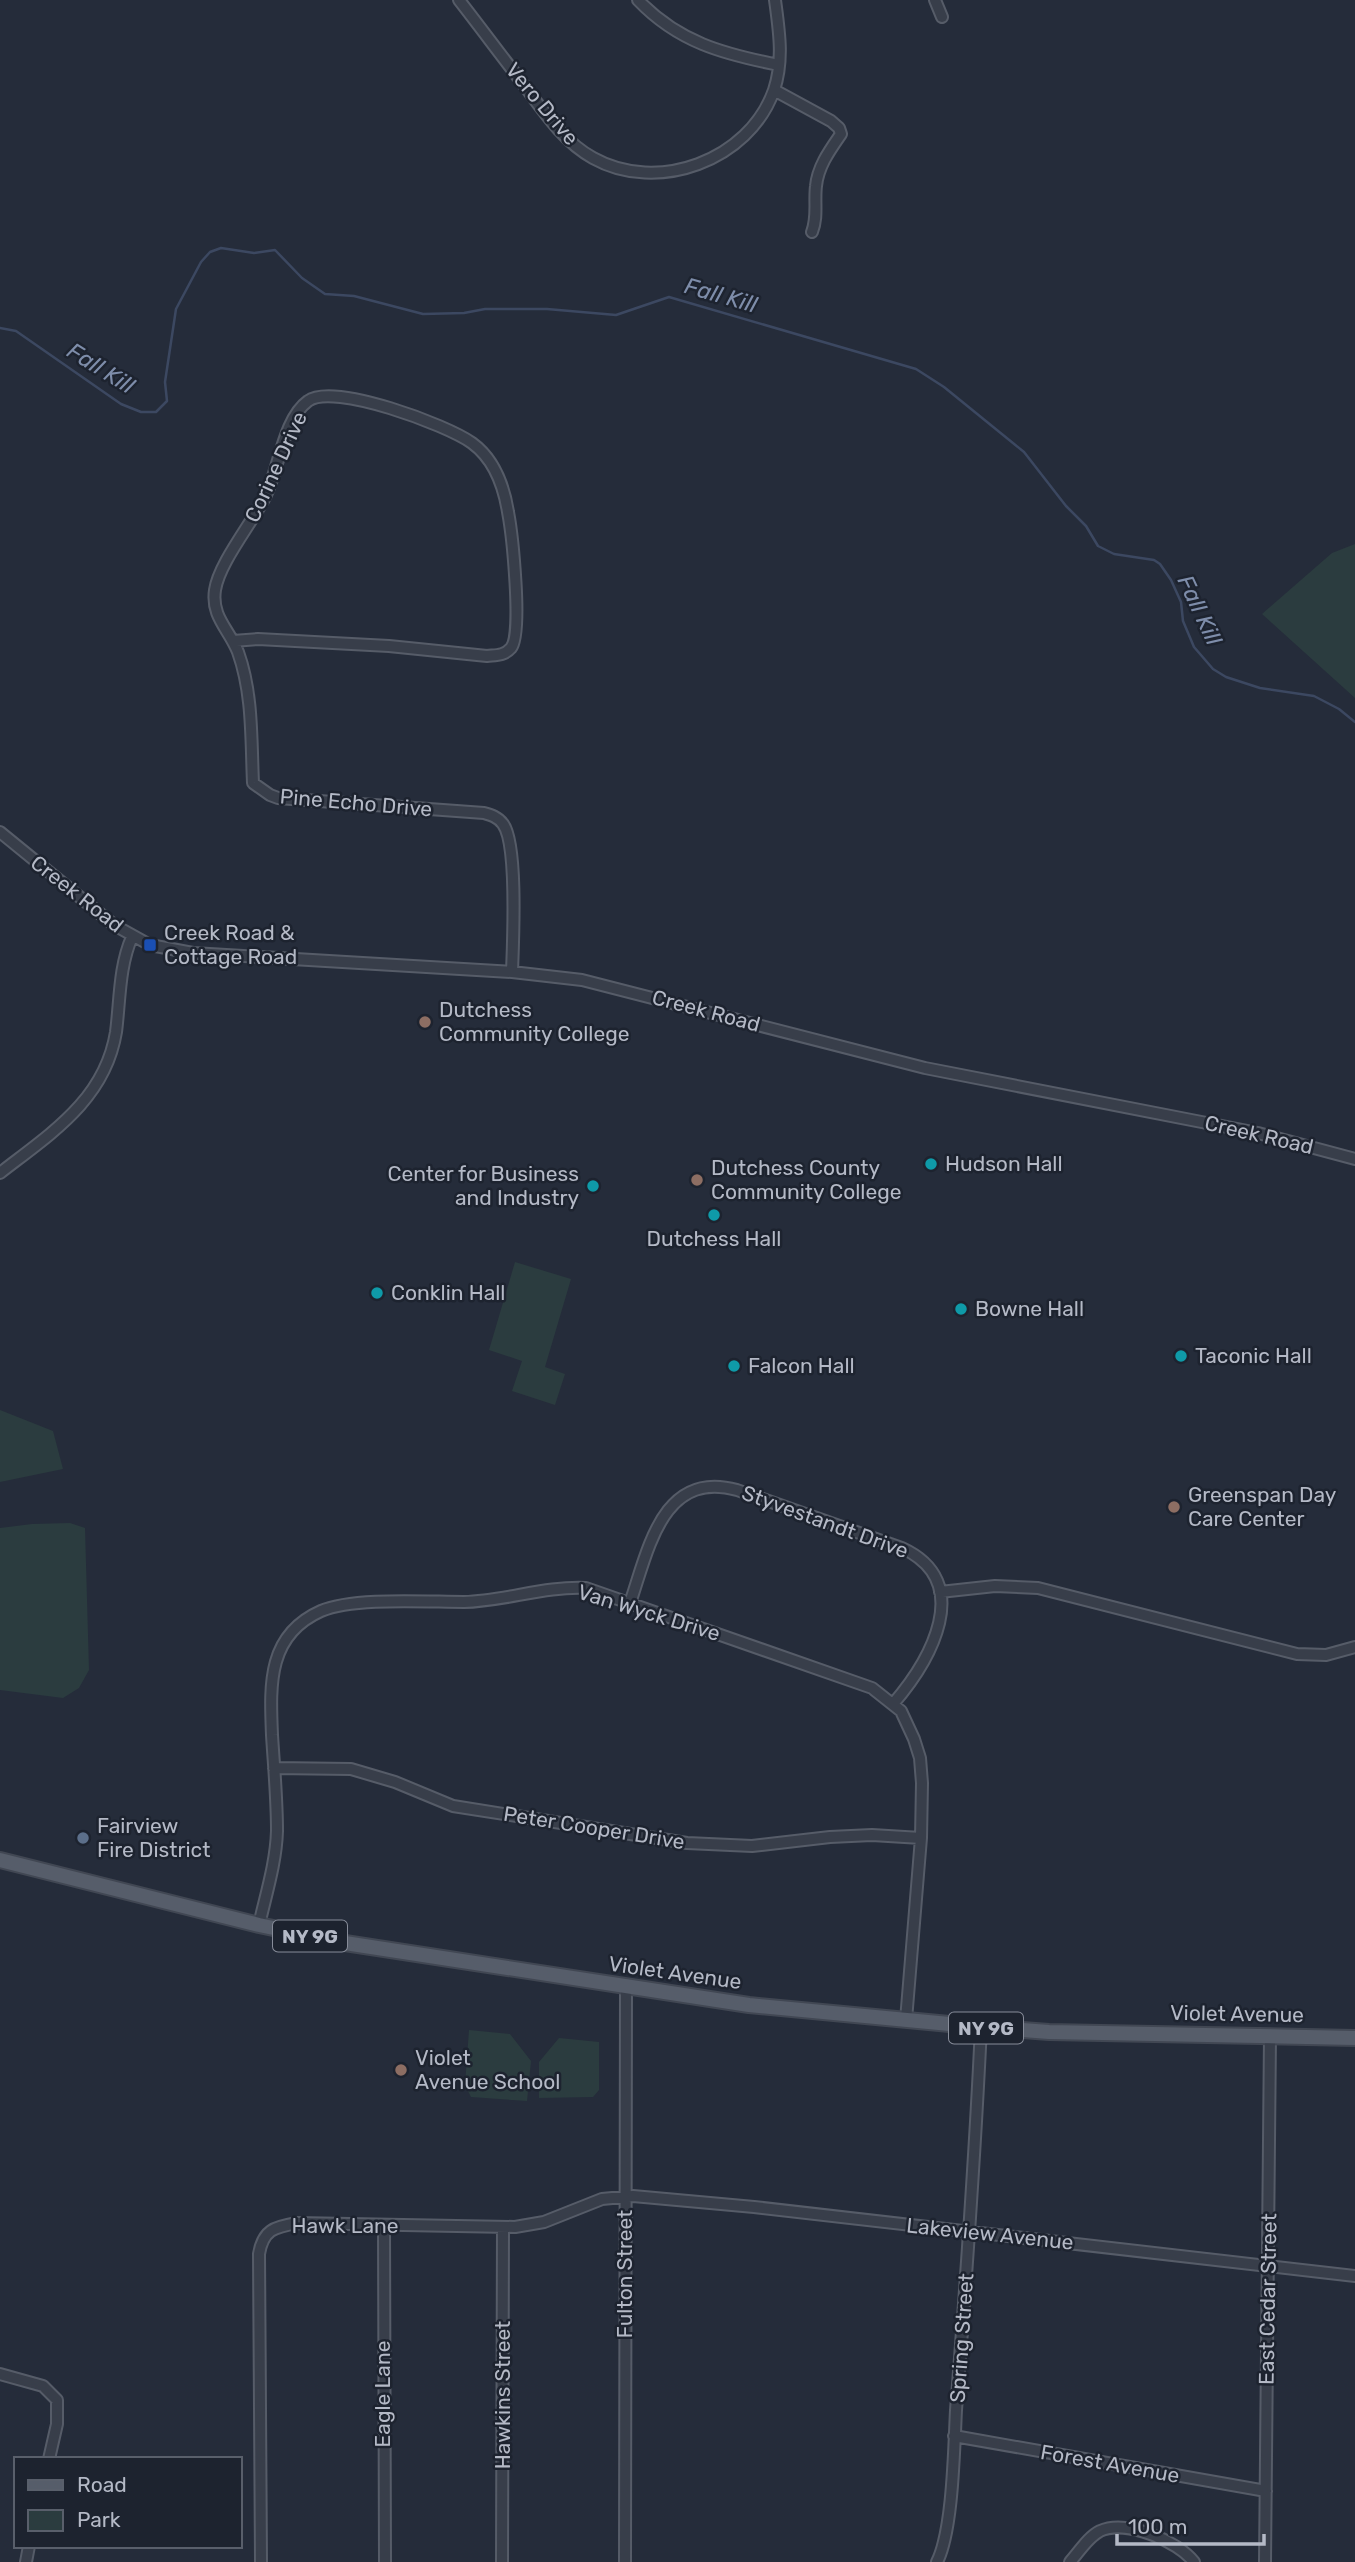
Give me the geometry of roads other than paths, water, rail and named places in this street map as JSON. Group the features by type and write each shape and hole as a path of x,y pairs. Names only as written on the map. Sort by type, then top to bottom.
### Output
{"main road":[{"name":"Violet Avenue","path":"0,1860 259,1925 345,1943 749,2005 1062,2032 1355,2038"}],"street":[{"name":"Vero Drive","path":"460,0 551,121 572,144 594,159 619,169 643,173 670,172 700,165 745,134 774,90 779,65 780,37 775,0"},
{"path":"638,0 663,23 694,42 734,57 779,65"},
{"path":"935,0 942,17"},
{"path":"774,90 831,121 841,134 821,166 816,186 815,223 812,232"},
{"name":"Corine Drive","path":"326,395 348,397 440,426 473,444 497,473 503,489 512,546 517,617 514,643 502,655 258,639 233,640 214,610 215,587 266,495 292,423 300,408 310,399 326,395"},
{"name":"Pine Echo Drive","path":"233,640 249,692 253,783 258,788 278,798 484,813 499,819 510,840 513,896 512,972"},
{"name":"Creek Road","path":"0,832 92,909 132,937 160,948 210,954 512,972 601,984 925,1068 1258,1133 1355,1159"},
{"path":"0,1173 70,1116 92,1093 102,1076 115,1037 124,962 132,937"},
{"name":"Styvestandt Drive","path":"629,1603 657,1525 665,1512 684,1495 711,1487 737,1490 911,1552 925,1563 940,1592"},
{"path":"893,1704 912,1682 932,1644 942,1611 940,1592 995,1586 1038,1588 1297,1654 1326,1655 1355,1647"},
{"name":"Van Wyck Drive","path":"259,1925 275,1856 271,1693 280,1648 292,1630 324,1610 369,1602 471,1601 572,1587 586,1588 872,1688 901,1711 920,1758 922,1783 921,1838 906,2020"},
{"name":"Peter Cooper Drive","path":"274,1768 351,1769 395,1782 453,1806 687,1843 752,1846 872,1835 921,1838"},
{"name":"Fulton Street","path":"625,2562 626,1987"},
{"name":"Spring Street","path":"937,2562 943,2551 946,2533 954,2436 981,2027"},
{"name":"East Cedar Street","path":"1265,2562 1270,2036"},
{"name":"Hawk Lane","path":"261,2562 259,2254 261,2242 272,2229 283,2225 503,2227 544,2222 602,2199 625,2196"},
{"name":"Lakeview Avenue","path":"625,2196 754,2207 1355,2276"},
{"name":"Eagle Lane","path":"384,2225 385,2562"},
{"name":"Hawkins Street","path":"502,2562 503,2227"},
{"path":"0,2374 43,2386 57,2400 57,2424 49,2457"},
{"name":"Forest Avenue","path":"954,2436 1266,2491"},
{"path":"1070,2562 1098,2532 1113,2527 1137,2530 1165,2541 1186,2552 1194,2562"}],"waterway":[{"name":"Fall Kill","path":"0,328 16,331 121,404 141,412 156,412 167,401 165,382 176,309 201,262 210,252 221,248 254,253 275,250 302,278 325,294 354,296 423,314 464,313 485,309 547,309 616,315 669,297 916,369 944,387 1024,452 1066,506 1086,526 1098,546 1114,554 1154,560 1160,564 1181,602 1183,621 1194,647 1213,669 1226,677 1260,688 1314,696 1339,709 1355,722"}],"place":[{"name":"Creek Road & Cottage Road","path":"150,945"},
{"name":"Dutchess Community College","path":"425,1022"},
{"name":"Hudson Hall","path":"931,1164"},
{"name":"Dutchess County Community College","path":"697,1180"},
{"name":"Center for Business and Industry","path":"593,1186"},
{"name":"Dutchess Hall","path":"714,1215"},
{"name":"Conklin Hall","path":"377,1293"},
{"name":"Bowne Hall","path":"961,1309"},
{"name":"Taconic Hall","path":"1181,1356"},
{"name":"Falcon Hall","path":"734,1366"},
{"name":"Greenspan Day Care Center","path":"1174,1507"},
{"name":"Fairview Fire District","path":"83,1838"},
{"name":"Violet Avenue School","path":"401,2070"}]}
